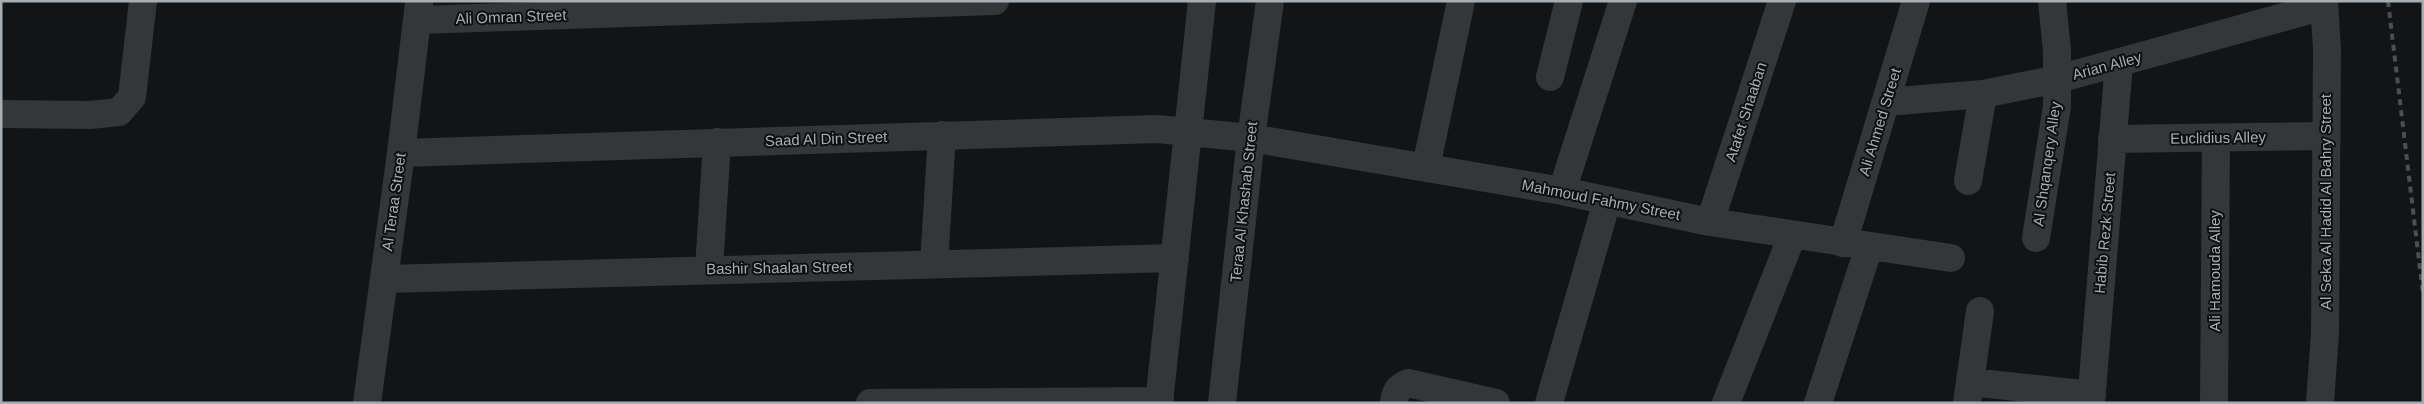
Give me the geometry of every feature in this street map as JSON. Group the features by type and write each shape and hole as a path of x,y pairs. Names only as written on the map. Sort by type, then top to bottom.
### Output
{"street":[{"path":"1,114 90,115 119,112 132,97 143,1"},
{"name":"Ali Omran Street","path":"418,10 995,1"},
{"path":"870,403 1160,402 1202,1"},
{"name":"Teraa Al Khashab Street","path":"1222,403 1251,138 1270,1"},
{"path":"1426,167 1461,1"},
{"path":"1550,77 1569,1"},
{"path":"1562,192 1623,1"},
{"name":"Atafet Shaaban","path":"1710,222 1782,1"},
{"name":"Ali Ahmed Street","path":"1818,403 1856,245 1886,102 1916,1"},
{"name":"Al Shqanqery Alley","path":"2036,238 2057,106 2058,79 2052,1"},
{"name":"Arian Alley","path":"1886,102 1983,94 2058,79 2324,3"},
{"name":"Al Seka Al Hadid Al Bahry Street","path":"2320,403 2325,333 2324,136 2326,49 2324,3"},
{"name":"Al Teraa Street","path":"367,403 401,153 418,10"},
{"name":"Habib Rezk Street","path":"2091,399 2118,62"},
{"path":"1968,181 1983,94"},
{"name":"Saad Al Din Street","path":"401,153 1157,129 1251,138"},
{"path":"934,264 942,135"},
{"name":"Euclidius Alley","path":"2112,139 2324,136"},
{"name":"Mahmoud Fahmy Street","path":"1251,138 1426,167 1710,222 1792,236 1951,258"},
{"name":"Ali Hamouda Alley","path":"2214,403 2216,138"},
{"path":"708,269 717,142"},
{"path":"1549,403 1607,201"},
{"path":"1726,403 1792,236"},
{"name":"Bashir Shaalan Street","path":"384,279 1175,258"},
{"path":"1980,311 1969,393 2091,399"},
{"path":"1397,394 1408,383 1496,403"}],"railway":[{"path":"2388,1 2423,294"}]}
